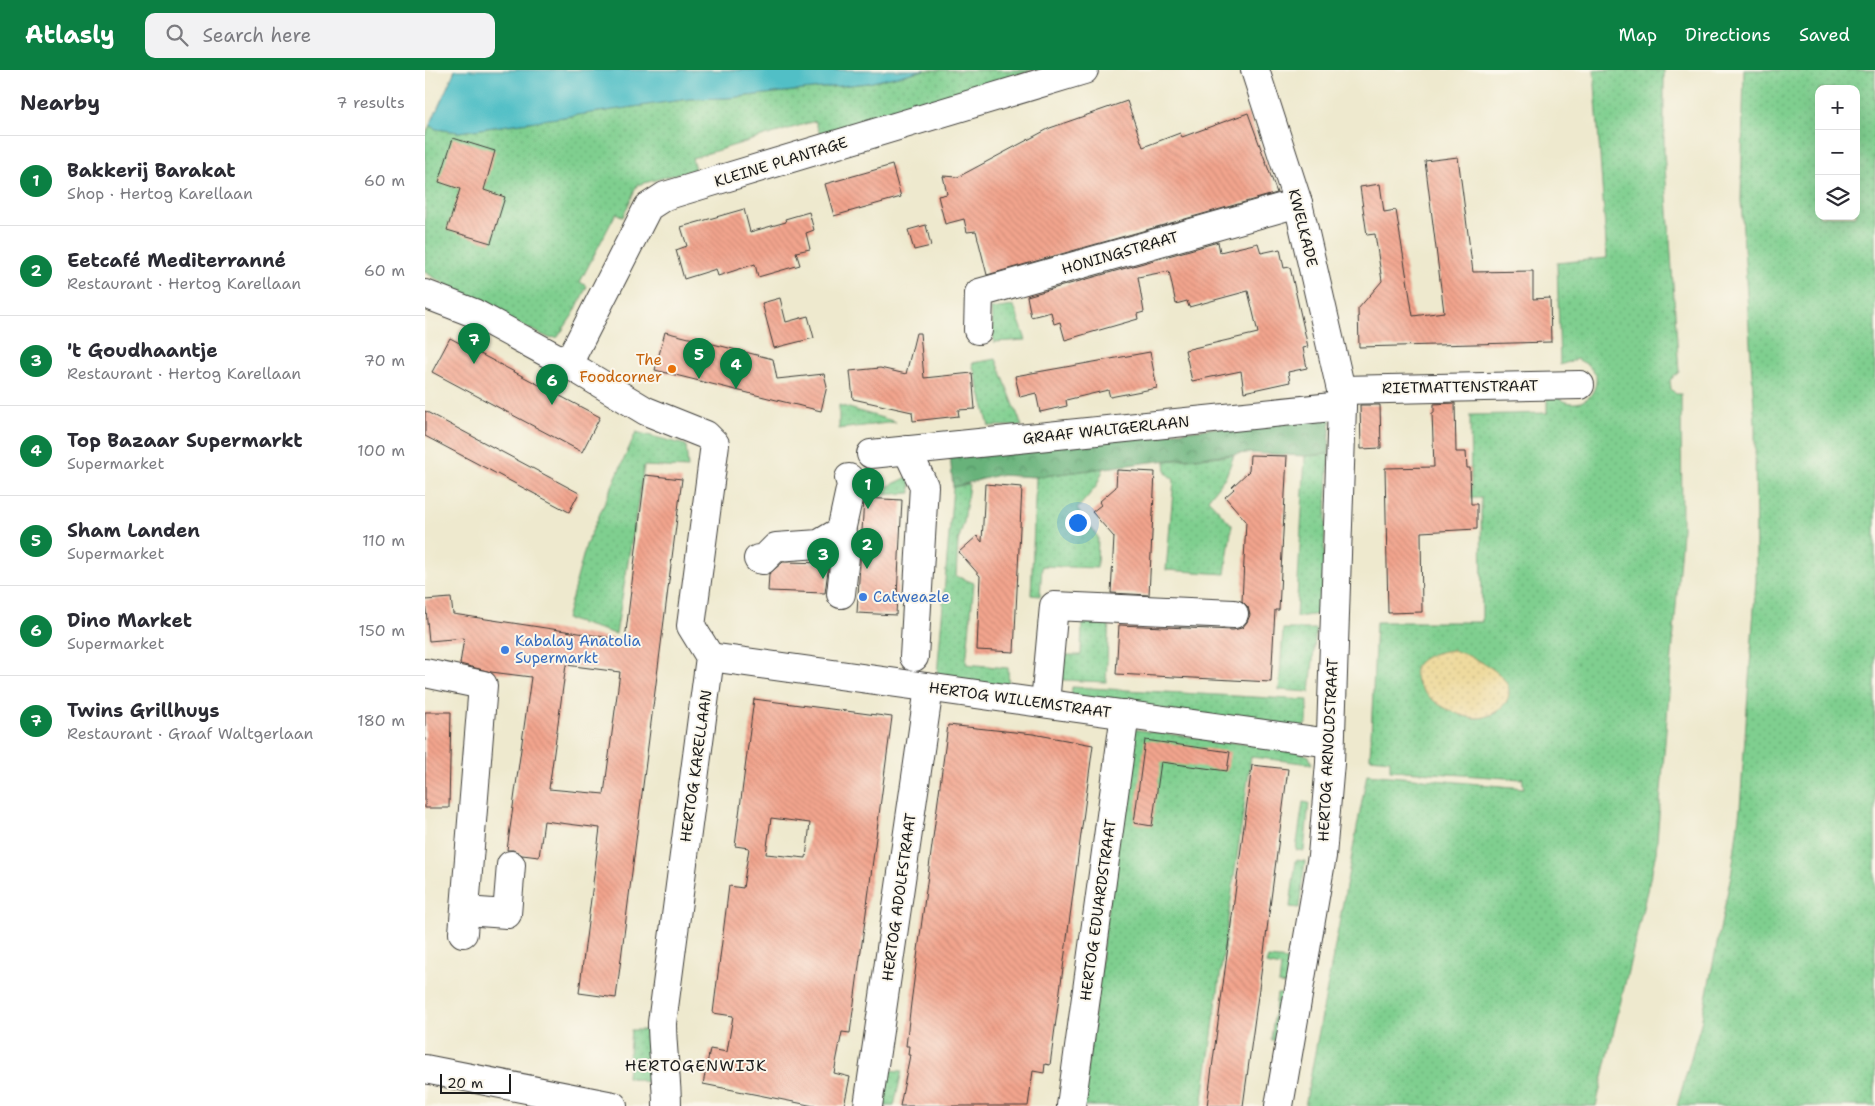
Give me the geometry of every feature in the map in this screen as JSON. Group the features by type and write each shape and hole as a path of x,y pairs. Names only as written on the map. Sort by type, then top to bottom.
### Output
{"street":[{"name":"KLEINE PLANTAGE","path":"568,364 648,207 665,196 1084,70"},
{"name":"KWELKADE","path":"1255,70 1298,204 1341,398"},
{"name":"HONINGSTRAAT","path":"978,330 979,293 1298,204"},
{"path":"426,295 474,313 568,364 645,411 706,435 715,444 691,626 710,657"},
{"name":"RIETMATTENSTRAAT","path":"1341,398 1579,385"},
{"name":"GRAAF WALTGERLAAN","path":"871,454 1341,398"},
{"name":"HERTOG ARNOLDSTRAAT","path":"1279,1106 1322,856 1330,743 1341,398"},
{"path":"907,450 924,486 914,657"},
{"path":"841,594 846,548 841,530 851,485 849,478"},
{"path":"758,559 763,560 776,547 819,544 841,530"},
{"path":"1045,703 1055,606 1234,614"},
{"name":"HERTOG WILLEMSTRAAT","path":"710,657 1330,743"},
{"name":"HERTOG KARELLAAN","path":"667,1106 667,1082 662,1052 662,1022 710,657"},
{"path":"425,673 483,685 464,922 507,914 511,865"},
{"name":"HERTOG ADOLFSTRAAT","path":"868,1106 929,688"},
{"name":"HERTOG EDUARDSTRAAT","path":"1071,1106 1125,714"},
{"path":"425,1069 613,1106"}],"green space":[{"path":"924,70 1035,70 820,134 815,121 692,158 695,169 637,185 623,217 616,213 580,282 587,286 574,313 558,337 549,338 484,308 425,272 425,136 430,125 436,129 459,132 689,99 728,98 868,83"},
{"path":"1594,70 1664,70 1664,152 1679,372 1670,380 1671,389 1676,394 1681,394 1682,532 1656,853 1596,1106 1305,1106 1367,774 1524,788 1522,777 1521,779 1390,770 1390,760 1370,758 1376,622 1482,622 1481,498 1471,498 1470,415 1547,413 1547,389 1567,402 1579,402 1589,397 1595,387 1596,375 1588,365 1577,359 1560,365 1557,263 1607,258","holes":["1452,650 1480,661 1493,671 1496,713 1487,716 1480,718 1470,717 1452,711 1426,693 1416,680"]},
{"path":"1744,70 1875,70 1875,1106 1677,1106 1701,1023 1732,870 1740,808 1756,580 1755,423 1741,200"},
{"path":"1014,306 1026,340 994,342 991,309"},
{"path":"996,359 1022,426 989,426 972,363"},
{"path":"839,405 896,422 839,429"},
{"path":"1331,416 1329,454 1305,456 1248,453 1159,461 1036,477 998,475 953,487 950,455"},
{"path":"636,432 686,445 688,468 644,466 616,634 566,619 586,545"},
{"path":"1329,454 1321,614 1296,617 1305,456"},
{"path":"1234,455 1226,476 1208,499 1232,525 1225,574 1166,570 1174,480 1166,473 1165,461"},
{"path":"1104,468 1096,487 1077,509 1098,537 1097,568 1042,566 1040,596 1031,595 1036,477"},
{"path":"910,476 911,493 877,495 878,491"},
{"path":"969,484 964,522 958,541 956,576 974,583 966,664 1008,668 1009,688 937,675 953,487"},
{"path":"1082,619 1109,619 1106,682 1062,680 1062,655 1081,655"},
{"path":"1283,629 1316,629 1310,692 1279,690"},
{"path":"1072,687 1308,700 1307,723 1300,729 1071,698"},
{"path":"1131,729 1297,751 1309,756 1312,764 1251,757 1202,1106 1082,1106"},
{"path":"1303,802 1309,803 1304,851 1296,850"},
{"path":"1296,860 1305,861 1299,908 1290,907"},
{"path":"1268,958 1289,960 1287,985 1279,984 1281,967 1266,964"},
{"path":"1277,994 1286,994 1280,1041 1271,1040"},
{"path":"631,1030 649,1030 646,1066 654,1084 627,1077"},
{"path":"886,1070 902,1071 894,1106 879,1106"}],"sand":[{"path":"1452,650 1492,668 1507,684 1509,693 1506,702 1494,713 1484,717 1470,717 1453,712 1437,703 1423,691 1416,678 1416,666 1427,656"}],"water":[{"path":"455,70 924,70 868,83 728,98 689,99 459,132 436,129 430,125"}],"building":[{"path":"1127,101 1143,147 1180,133 1182,137 1248,113 1277,193 987,275 976,231 967,232 964,219 945,224 938,196 947,194 943,176 958,177 1050,128"},
{"path":"453,138 495,151 484,190 505,197 491,243 447,230 460,189 439,182"},
{"path":"1458,157 1473,272 1533,271 1533,299 1550,298 1551,342 1359,347 1358,309 1382,281 1375,234 1367,235 1360,187 1380,184 1384,212 1396,210 1413,316 1444,312 1425,161"},
{"path":"892,165 901,197 834,216 825,184"},
{"path":"744,209 750,232 786,222 785,219 809,212 814,230 806,233 810,249 796,252 800,265 758,277 755,264 718,276 716,269 684,279 676,250 687,246 681,227"},
{"path":"926,225 931,246 914,250 908,230"},
{"path":"1218,242 1220,252 1258,243 1261,253 1280,249 1284,268 1290,267 1308,347 1303,348 1307,368 1288,372 1290,382 1244,392 1241,371 1192,381 1185,350 1258,333 1248,291 1189,307 1187,301 1176,304 1169,271 1138,277 1144,312 1137,314 1138,319 1065,340 1060,322 1054,324 1051,312 1031,317 1027,296"},
{"path":"780,298 786,322 808,316 814,338 774,348 762,303"},
{"path":"665,332 773,359 777,379 824,374 827,386 821,411 655,370"},
{"path":"916,333 920,333 924,378 972,373 975,409 958,410 959,416 913,421 912,412 853,399 850,371 880,368 906,374"},
{"path":"450,338 600,417 582,452 432,372"},
{"path":"1150,352 1157,388 1110,397 1108,390 1066,400 1067,406 1040,412 1036,393 1020,397 1015,376"},
{"path":"1455,403 1456,452 1466,452 1467,468 1470,468 1471,504 1477,504 1477,529 1421,532 1422,612 1388,613 1385,468 1434,467 1432,413 1434,413 1434,404"},
{"path":"1360,405 1380,405 1381,448 1361,449"},
{"path":"425,411 579,493 569,512 425,436"},
{"path":"1250,455 1287,456 1279,610 1275,610 1271,682 1116,674 1119,625 1233,630 1242,628 1247,622 1250,615 1248,607 1242,601 1246,521 1225,497 1234,489 1232,487 1249,471"},
{"path":"1117,470 1155,472 1149,595 1111,593 1114,537 1092,512 1101,505 1099,502 1116,487"},
{"path":"645,475 682,479 616,998 579,993 600,828 544,821 539,857 522,855 513,850 507,850 531,677 491,672 460,664 464,638 429,641 425,600 451,598 453,614 625,640","holes":["566,665 620,672 604,794 549,789"]},
{"path":"985,484 1022,487 1014,652 977,650 980,576 959,552 977,536 982,542"},
{"path":"864,498 902,500 896,615 857,613"},
{"path":"783,562 829,563 825,593 768,591 769,574"},
{"path":"754,699 892,717 850,1033 842,1032 834,1073 850,1077 844,1106 814,1106 703,1084 710,1049 727,1052 733,1016 713,1013 729,886 743,888 749,848 735,846","holes":["771,818 810,823 806,858 766,854"]},
{"path":"425,712 451,712 449,808 425,808"},
{"path":"948,725 1033,734 1093,745 1050,1065 1045,1064 1044,1073 1033,1071 1028,1106 900,1106 910,1055 908,1055 909,1046 906,1046"},
{"path":"1145,740 1230,752 1227,771 1161,762 1152,826 1134,823"},
{"path":"1252,765 1288,769 1266,937 1243,1106 1207,1106"}],"place":[{"name":"Twins Grillhuys","path":"474,364"},
{"name":"The Foodcorner","path":"672,369"},
{"name":"Sham Landen","path":"699,379"},
{"name":"Top Bazaar Supermarkt","path":"736,389"},
{"name":"Dino Market","path":"552,405"},
{"name":"Bakkerij Barakat","path":"868,509"},
{"name":"Eetcafé Mediterranné","path":"867,569"},
{"name":"'t Goudhaantje","path":"823,579"},
{"name":"Catweazle","path":"863,597"},
{"name":"Kabalay Anatolia Supermarkt","path":"505,650"}],"district":[{"name":"HERTOGENWIJK","path":"696,1065"}]}
